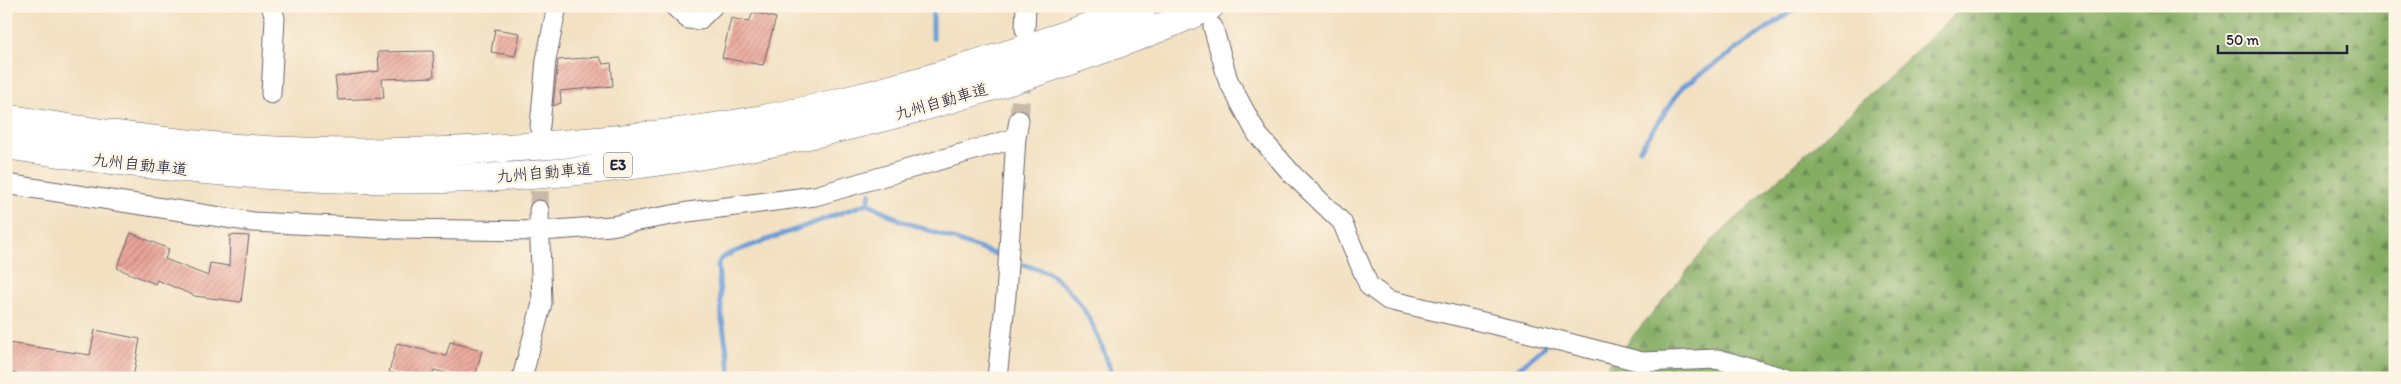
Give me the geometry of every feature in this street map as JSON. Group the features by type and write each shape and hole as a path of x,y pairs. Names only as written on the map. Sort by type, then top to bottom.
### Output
{"highway":[{"name":"九州自動車道","path":"6,118 110,136 239,148 374,153 518,148 668,134 813,109 956,72 1064,37 1143,6"},
{"name":"九州自動車道","path":"6,145 107,161 238,174 375,179 517,176 680,159 817,134 963,96 1211,17"}],"street":[{"path":"271,6 275,18 271,94"},
{"path":"540,126 546,60 557,6"},
{"path":"674,6 688,19 699,20 713,6"},
{"path":"1025,29 1026,6"},
{"path":"1211,17 1228,80 1257,134 1293,175 1342,222 1369,286 1388,300 1522,331 1642,362 1717,358 1785,378"},
{"path":"6,184 253,222 398,229 540,231 612,226 688,212 815,196 1018,129 1006,295 997,378"},
{"path":"522,378 542,302 539,210"}],"green space":[{"path":"1964,6 2395,6 2395,378 1598,378 1712,241"}],"building":[{"path":"753,12 776,18 763,65 722,58 731,18 749,22"},
{"path":"495,29 520,33 515,56 491,52"},
{"path":"433,51 434,77 382,79 384,98 338,100 335,77 379,71 378,52"},
{"path":"600,57 603,64 611,63 613,86 560,91 561,103 553,106 558,60"},
{"path":"131,233 169,249 165,259 208,276 210,263 229,266 230,235 249,236 241,302 195,296 157,280 155,284 117,268"},
{"path":"95,330 140,339 133,378 46,378 6,372 8,343 90,355"},
{"path":"450,342 482,350 475,378 465,378 434,370 431,378 409,378 389,372 397,343 446,356"}],"waterway":[{"path":"933,6 933,38"},
{"path":"1640,149 1682,87 1799,6"},
{"path":"868,203 870,193"},
{"path":"731,378 722,319 718,265 721,259 731,253 868,203 902,221 995,254"},
{"path":"1024,265 1050,274 1073,295 1097,334 1113,378"},
{"path":"1508,378 1545,346"}],"tunnel":[{"path":"1019,120 1023,66"},
{"path":"539,210 540,134"}]}
